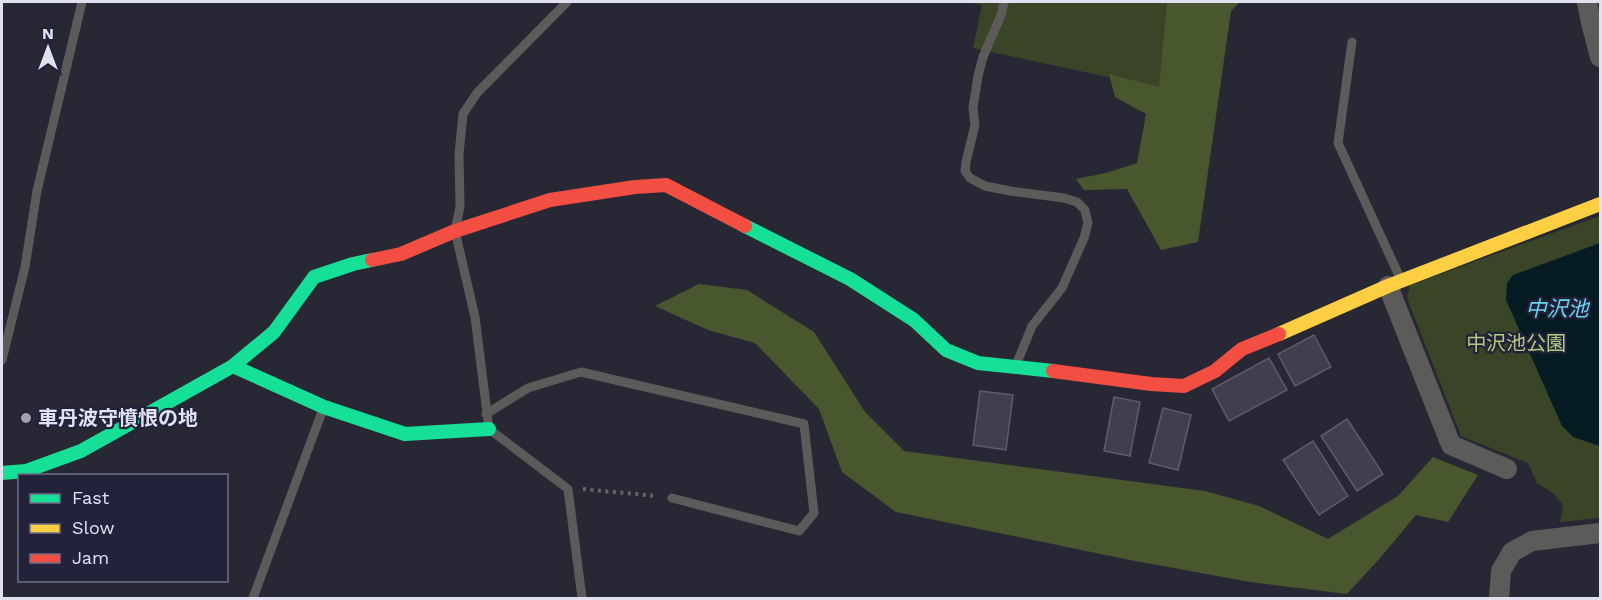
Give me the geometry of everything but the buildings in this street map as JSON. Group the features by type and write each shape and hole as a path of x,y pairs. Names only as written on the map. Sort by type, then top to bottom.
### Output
{"street":[{"path":"1587,2 1600,57"},
{"path":"2,473 26,471 81,451 233,366 274,332 314,277 353,264 401,254 455,231 550,200 635,186 666,185 850,279 914,320 946,350 978,363 1184,386 1215,370 1242,349 1395,283 1600,204"},
{"path":"1395,283 1451,445 1506,469"},
{"path":"233,366 324,406 405,434 489,429"},
{"path":"1499,598 1501,571 1512,552 1532,541 1600,533"}],"lane":[{"path":"2,360 25,267 37,191 82,2"},
{"path":"567,2 477,93 463,114 459,154 460,207 455,231 475,317 489,429 568,489 582,598"},
{"path":"1004,2 978,76 973,108 975,124 965,171 970,178 985,186 1077,202 1085,210 1088,223 1084,238 1062,288 1032,326 1015,367"},
{"path":"1352,42 1338,143 1395,283"},
{"path":"486,414 528,388 581,372 804,424 814,513 799,531 672,498"},
{"path":"253,598 324,406"}],"path":[{"path":"568,489 590,489 672,498"}],"green space":[{"path":"968,2 1177,2 1159,88 973,48 982,5"},
{"path":"1167,2 1240,2 1231,11 1198,242 1161,250 1127,189 1084,190 1076,179 1106,173 1137,163 1146,114 1115,97 1109,74 1159,87"},
{"name":"中沢池公園","path":"1600,216 1600,518 1560,522 1563,505 1553,493 1537,483 1528,463 1461,436 1407,298 1410,285"},
{"path":"699,284 747,290 814,332 865,412 904,451 1205,491 1259,506 1328,539 1398,496 1433,457 1478,475 1448,522 1416,515 1347,594 1250,582 896,512 842,472 819,409 755,343 708,330 655,306"}],"water":[{"name":"中沢池","path":"1600,243 1600,446 1573,437 1562,426 1506,300 1507,283 1513,275"}],"traffic: fast":[{"path":"745,226 850,279 914,320 946,350 978,363 1053,371"},
{"path":"2,473 26,471 81,451 233,366 274,332 314,277 372,260"},
{"path":"233,366 324,407 405,434 489,429"}],"traffic: slow":[{"path":"1279,334 1388,286 1600,204"}],"traffic: jam":[{"path":"372,260 401,254 455,231 550,200 635,187 666,185 745,226"},
{"path":"1053,371 1184,386 1215,371 1242,349 1279,334"}],"place":[{"name":"車丹波守憤恨の地","path":"26,418"}]}
